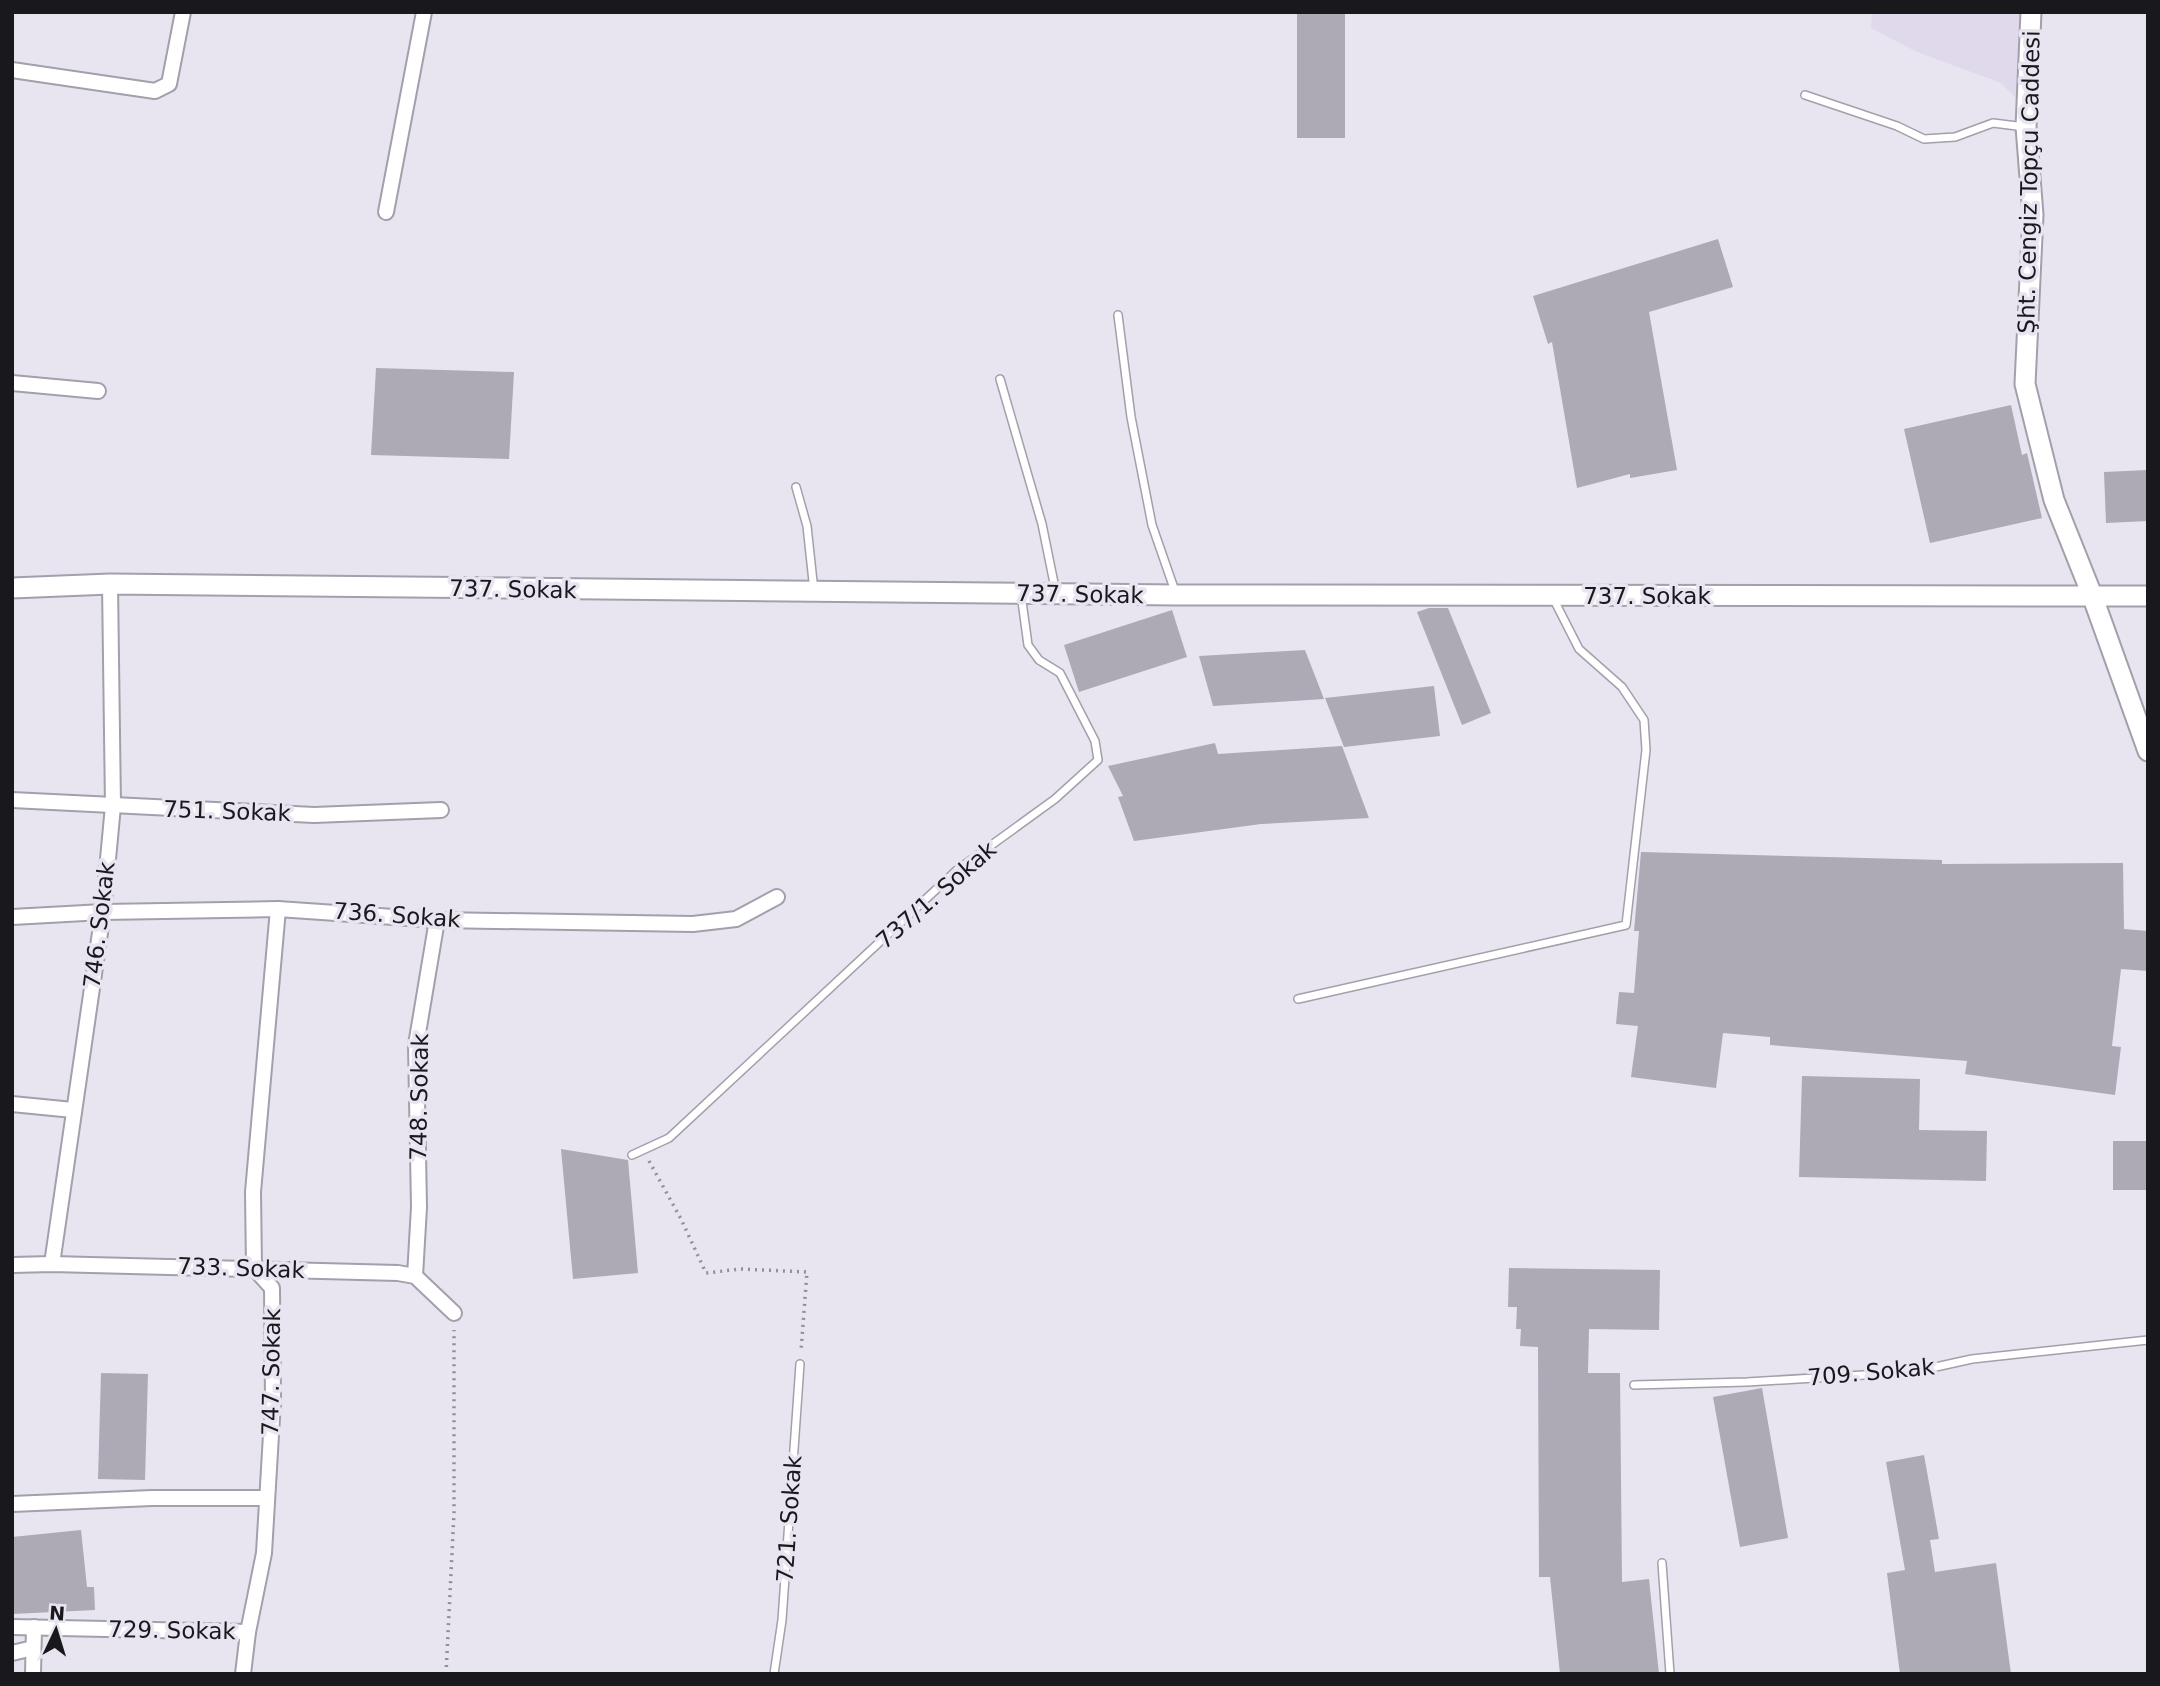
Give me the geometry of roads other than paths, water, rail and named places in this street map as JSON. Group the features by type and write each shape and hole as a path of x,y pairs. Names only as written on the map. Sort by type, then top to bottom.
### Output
{"street":[{"path":"12,71 155,91 169,84 183,12"},
{"path":"386,212 424,12"},
{"name":"Şht. Cengiz Topçu Caddesi","path":"2031,12 2026,127 2033,215 2025,384 2054,500 2092,595 2148,751"},
{"path":"12,383 98,391"},
{"name":"737. Sokak","path":"12,588 110,584 1177,595 2148,596"},
{"name":"746. Sokak","path":"52,1264 103,912 113,806 110,584"},
{"name":"751. Sokak","path":"12,800 314,815 441,810"},
{"name":"736. Sokak","path":"12,917 103,912 278,909 437,920 693,924 736,919 777,897"},
{"path":"254,1268 253,1192 278,909"},
{"name":"748. Sokak","path":"415,1276 419,1207 416,1045 437,920"},
{"path":"12,1104 73,1110"},
{"name":"733. Sokak","path":"12,1265 254,1268 398,1273 415,1276"},
{"name":"747. Sokak","path":"243,1674 248,1632 264,1553 273,1401 272,1288 254,1268"},
{"path":"415,1276 454,1313"},
{"path":"12,1504 152,1498 267,1498"},
{"name":"729. Sokak","path":"12,1627 248,1632"},
{"path":"33,1674 34,1628"},
{"path":"12,1653 33,1648"}],"lane":[{"path":"1805,95 1896,126 1924,139 1955,137 1993,123 2026,127"},
{"path":"1118,316 1131,416 1152,525 1177,595"},
{"path":"999,379 1042,524 1056,594"},
{"path":"796,487 807,526 814,592"},
{"name":"737/1. Sokak","path":"632,1156 669,1138 957,870 1055,799 1098,760 1095,741 1060,673 1039,660 1028,645 1021,594"},
{"path":"1298,999 1626,925 1646,750 1644,720 1622,687 1580,649 1552,596"},
{"name":"709. Sokak","path":"1634,1385 1747,1382 1913,1372 1972,1359 2148,1340"},
{"name":"721. Sokak","path":"774,1674 782,1620 800,1364"},
{"path":"1662,1563 1670,1674"}]}
